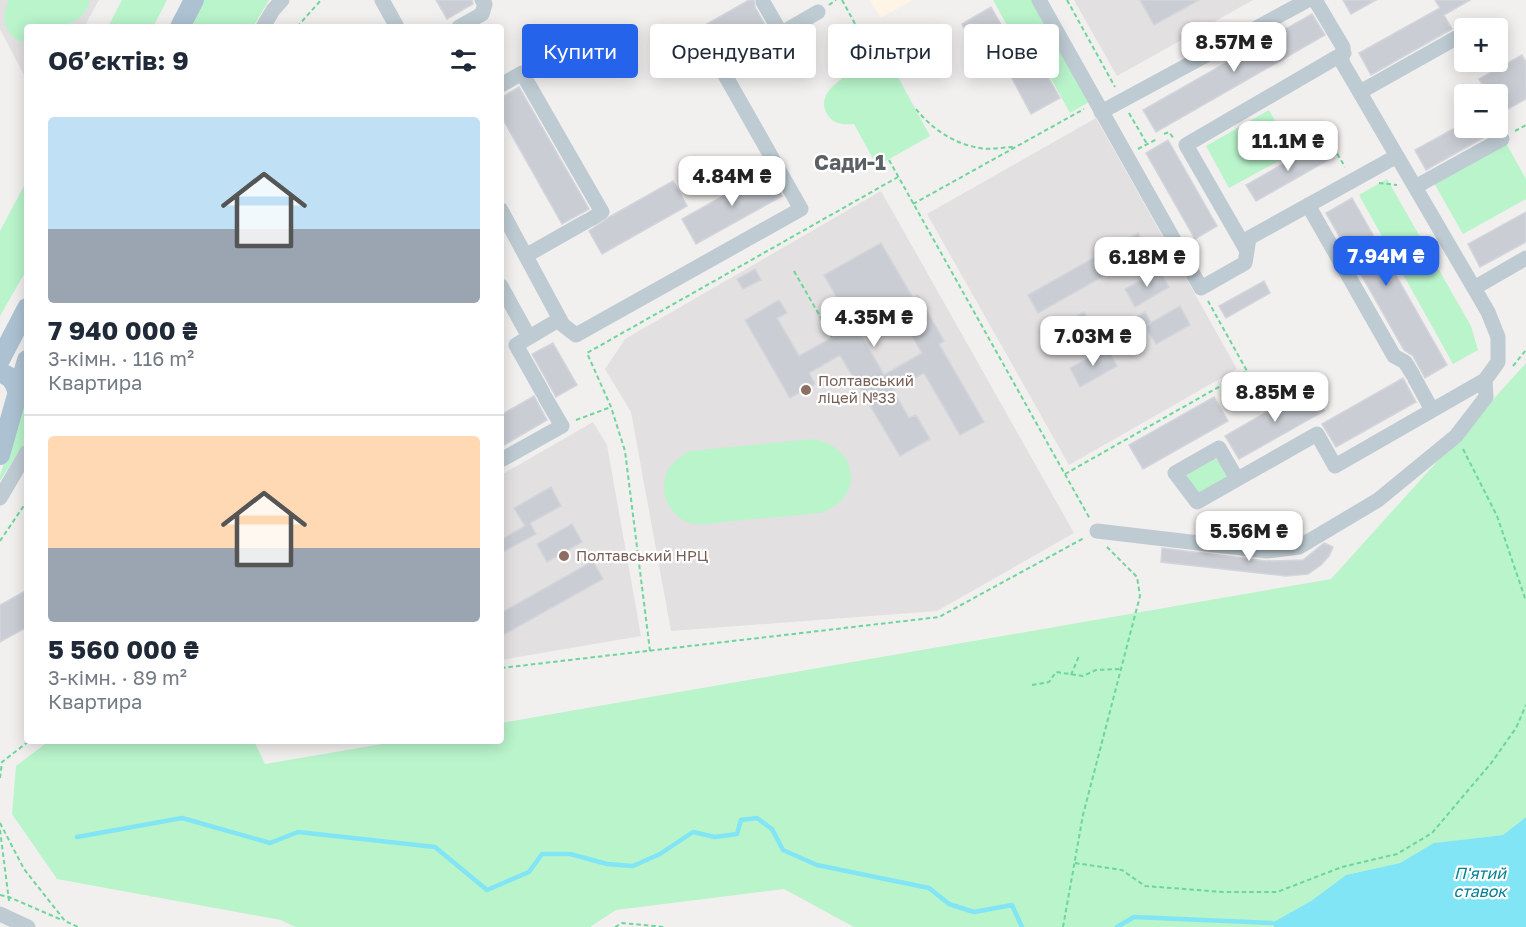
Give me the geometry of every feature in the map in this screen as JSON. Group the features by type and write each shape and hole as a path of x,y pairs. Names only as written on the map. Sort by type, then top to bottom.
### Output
{"main road":[{"path":"182,24 194,0"},
{"path":"0,360 24,314"},
{"path":"0,455 24,372"},
{"path":"0,373 10,377 13,381 18,397"}],"street":[{"path":"265,24 282,0"},
{"path":"382,0 396,24"},
{"path":"464,24 482,14 485,4 483,0"},
{"path":"1039,0 1201,288 1245,263 1249,238 1397,156"},
{"path":"1098,107 1122,100 1308,0"},
{"path":"1237,479 1317,434 1335,466 1485,380 1498,362 1498,337 1488,312 1342,62 1343,47 1316,0"},
{"path":"763,2 776,24"},
{"path":"797,24 818,12"},
{"path":"1360,92 1454,39"},
{"path":"1247,251 1186,145 1344,53"},
{"path":"504,83 522,73 602,213 527,255"},
{"path":"504,215 560,319 567,330 576,335 801,209 727,78"},
{"path":"1415,187 1502,139"},
{"path":"1308,205 1394,356 1405,362 1432,410"},
{"path":"1474,288 1526,258"},
{"path":"504,291 529,336"},
{"path":"504,458 562,426 516,345 560,319"},
{"path":"1097,531 1267,551 1299,547 1378,500 1456,436 1486,397 1485,380"},
{"path":"0,498 24,458"},
{"path":"7,920 28,927"}],"path":[{"path":"300,24 321,0"},
{"path":"842,0 855,24"},
{"path":"1067,0 1147,144"},
{"path":"913,204 1016,147 1098,107"},
{"path":"916,109 937,131 957,141 981,148 1016,147"},
{"path":"1276,123 1324,131 1353,180 1415,187"},
{"path":"1164,134 1169,132 1175,141 1180,137"},
{"path":"1126,156 1157,139"},
{"path":"889,160 1097,531 1110,552 1137,577 1140,596 1083,815 1063,927"},
{"path":"650,651 625,451 611,407 587,353 898,177"},
{"path":"794,271 832,337"},
{"path":"1065,474 1246,371 1201,288"},
{"path":"562,426 611,407"},
{"path":"1456,436 1497,516 1526,601"},
{"path":"0,541 24,505"},
{"path":"504,668 939,617 1097,531"},
{"path":"1071,675 1078,656"},
{"path":"1032,685 1049,682 1056,672 1083,676 1096,670 1121,669"},
{"path":"1075,863 1122,870 1144,886 1223,892 1277,892 1342,867 1397,854 1432,833 1492,762 1515,728 1526,705"},
{"path":"0,778 2,762 25,744"},
{"path":"0,823 24,869 65,921"},
{"path":"0,830 9,897 7,920"},
{"path":"0,895 78,927"},
{"path":"615,927 622,923 664,927"}],"shaded area":[{"path":"0,0 99,0 86,24 24,24 24,75 0,29"},
{"path":"870,0 913,0 880,18"},
{"path":"1074,0 1253,0 1117,76"},
{"path":"1096,118 1237,369 1069,465 927,214"},
{"name":"Полтавський ліцей №33","path":"881,191 1074,533 937,611 671,631 631,412 605,369 625,339"},
{"name":"Полтавський НРЦ","path":"593,422 607,445 641,636 504,659 504,473"}],"green space":[{"path":"9,0 90,0 80,17 68,24 24,24 24,42 9,33 5,20"},
{"path":"122,0 167,0 155,24 110,24"},
{"path":"201,0 269,0 255,24 188,24"},
{"path":"993,0 1032,0 1045,24 1006,24"},
{"path":"1059,48 1089,102 1070,113 1051,78 1059,78"},
{"path":"843,78 898,78 930,136 877,166 854,124 841,124 828,116 824,102 827,93"},
{"path":"1269,110 1293,153 1229,188 1206,146"},
{"path":"1506,143 1526,179 1526,199 1463,234 1434,183"},
{"path":"1387,179 1471,326 1478,350 1453,364 1359,195"},
{"path":"24,186 24,274 0,316 0,231"},
{"path":"1526,363 1526,817 1503,835 1435,843 1400,863 1346,875 1311,901 1272,924 1274,927 854,927 784,889 616,910 590,927 295,927 281,920 57,879 12,814 16,766 45,744 255,744 265,764 382,744 504,744 504,722 1331,579"},
{"path":"24,392 24,444 0,481"},
{"path":"812,439 828,444 840,452 851,473 850,485 844,497 835,506 820,513 698,524 682,519 673,512 667,502 664,485 669,469 676,460 691,451"},
{"path":"1214,459 1219,460 1228,476 1201,495 1185,478 1187,474"}],"water":[{"name":"П'ятий ставок","path":"1526,817 1526,927 1274,927 1272,923 1311,901 1346,875 1400,863 1434,843 1503,835"}],"building":[{"path":"436,0 472,0 473,4 447,19"},
{"path":"749,0 754,0 755,7 764,24 707,24"},
{"path":"1140,0 1199,0 1154,25"},
{"path":"1343,0 1376,0 1351,14"},
{"path":"1435,0 1470,0 1444,15 1452,29 1371,75 1359,53 1440,8"},
{"path":"991,7 1001,24 964,24 964,28 962,24"},
{"path":"1312,14 1325,35 1156,132 1143,110"},
{"path":"1522,55 1526,62 1526,99 1508,109 1508,84 1482,84 1479,79 1492,72 1508,72 1508,63"},
{"path":"1012,78 1049,78 1060,98 1031,114"},
{"path":"519,87 589,209 562,224 504,121 504,96"},
{"path":"1454,129 1454,138 1483,138 1426,170 1415,150"},
{"path":"1168,140 1217,226 1195,239 1146,153"},
{"path":"1320,143 1330,159 1256,201 1246,185"},
{"path":"768,171 782,196 696,244 682,219"},
{"path":"673,181 687,206 602,254 589,231"},
{"path":"1352,198 1447,365 1425,378 1413,356 1404,350 1326,213"},
{"path":"1526,212 1526,242 1480,267 1468,244"},
{"path":"1138,233 1148,251 1038,313 1028,295"},
{"path":"881,243 913,298 918,295 944,341 939,344 984,422 960,435 924,373 893,390 909,418 916,415 930,439 900,456 840,355 809,373 815,384 790,398 745,320 779,300 787,313 777,318 799,356 853,326 824,275","holes":["896,308 922,353 884,375 858,330"]},
{"path":"755,269 761,280 743,289 737,279"},
{"path":"1159,270 1169,287 1135,307 1125,289"},
{"path":"1264,281 1270,293 1226,318 1219,306"},
{"path":"1180,306 1190,325 1156,344 1145,326"},
{"path":"1084,312 1094,330 1059,349 1049,332"},
{"path":"1145,312 1151,323 1101,351 1095,340"},
{"path":"553,343 577,385 556,397 532,354"},
{"path":"1107,348 1117,366 1080,387 1070,368"},
{"path":"1403,378 1416,402 1336,447 1322,424"},
{"path":"1310,387 1324,411 1239,459 1225,436"},
{"path":"534,396 547,420 504,445 504,413"},
{"path":"1214,397 1228,421 1143,469 1129,445"},
{"path":"551,487 561,506 530,523 536,534 504,551 504,538 525,526 514,508"},
{"path":"572,524 582,542 547,562 537,544"},
{"path":"1324,543 1333,547 1329,556 1308,574 1286,576 1161,562 1162,548 1266,561 1303,560"},
{"path":"593,561 603,579 504,634 504,611"},
{"path":"24,592 24,629 0,642 0,605"}],"waterway":[{"path":"77,837 182,818 270,843 298,832 435,847 487,890 529,872 542,854 570,854 607,864 633,866 660,854 693,832 715,837 737,834 741,820 757,818 772,829 783,850 817,865 929,888 949,904 974,912 1012,905 1022,927"},
{"path":"1117,927 1134,917 1272,923"}],"place":[{"name":"Полтавський ліцей №33","path":"806,390"},
{"name":"Полтавський НРЦ","path":"564,556"}],"district":[{"name":"Сади-1","path":"850,163"}]}
